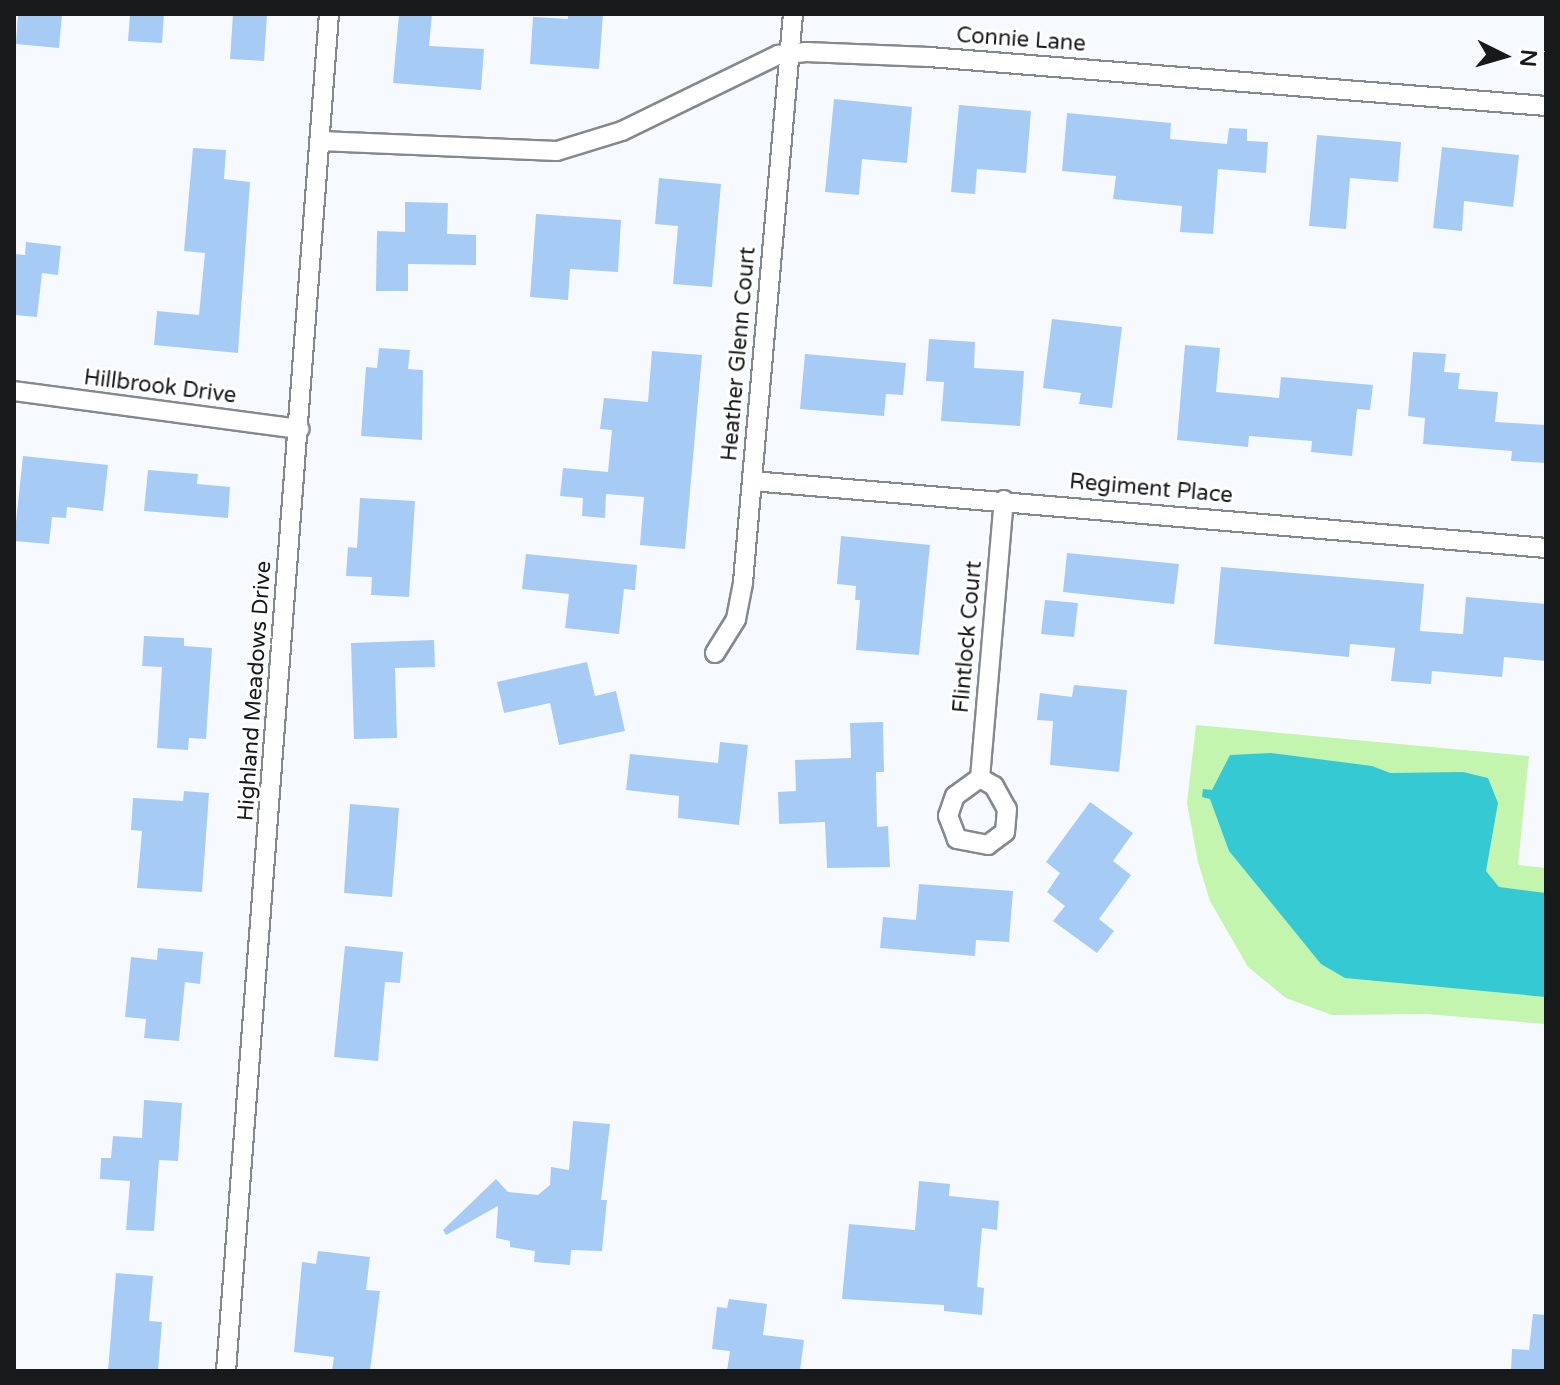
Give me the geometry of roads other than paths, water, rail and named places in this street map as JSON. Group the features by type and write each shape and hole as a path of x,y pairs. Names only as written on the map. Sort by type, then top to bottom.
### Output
{"street":[{"name":"Highland Meadows Drive","path":"226,1371 329,14"},
{"name":"Heather Glenn Court","path":"715,653 736,619 752,481 793,14"},
{"name":"Connie Lane","path":"320,141 557,151 610,136 753,65 791,54 929,57 1546,106"},
{"name":"Hillbrook Drive","path":"14,391 299,429"},
{"name":"Regiment Place","path":"752,481 1546,548"},
{"name":"Flintlock Court","path":"980,778 1004,500"}],"water":[{"path":"1271,753 1372,766 1390,773 1463,772 1488,778 1498,803 1486,871 1499,887 1546,893 1546,997 1345,978 1321,964 1229,851 1210,799 1202,797 1203,789 1212,790 1230,755"}]}
